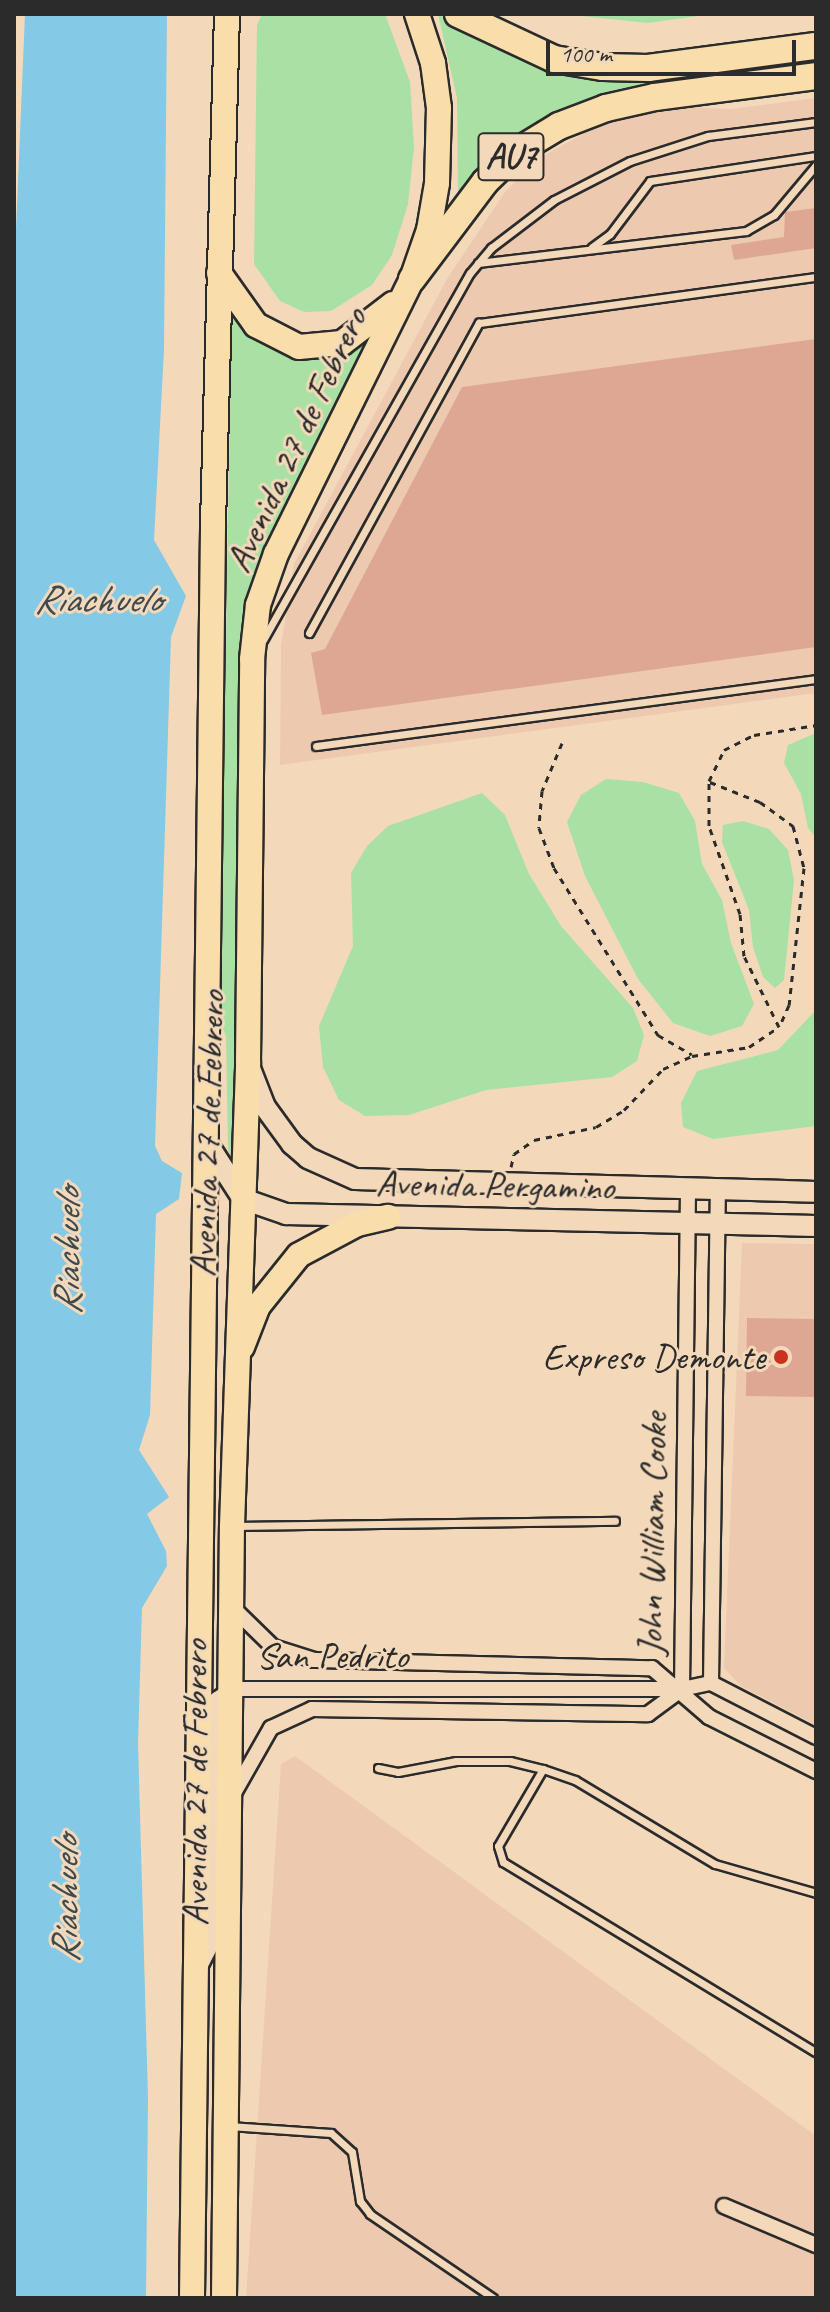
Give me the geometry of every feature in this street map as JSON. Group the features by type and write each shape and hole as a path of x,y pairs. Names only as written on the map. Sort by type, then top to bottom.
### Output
{"highway":[{"path":"458,14 554,59 603,67 648,68 816,46"},
{"name":"AU7","path":"412,279 485,182 516,152 559,126 606,108 655,97 816,76"}],"main road":[{"name":"Avenida 27 de Febrero","path":"224,2298 232,1797 232,1526 235,1368 248,1062 252,659 258,605 276,554 412,279 437,183 439,108 433,63 417,14"},
{"name":"Avenida 27 de Febrero","path":"192,2298 219,273 229,20"},
{"path":"219,273 243,311 262,330 289,344 316,349 342,343 365,329 412,279"},
{"name":"Avenida Pergamino","path":"248,1062 277,1126 308,1158 330,1170 400,1184 816,1192"},
{"path":"207,1143 243,1199"},
{"name":"Avenida Pergamino","path":"243,1199 286,1214 816,1226"},
{"path":"235,1368 258,1306 299,1255 347,1228 388,1217"}],"street":[{"name":"John William Cooke","path":"682,1689 688,1189"},
{"name":"John William Cooke","path":"711,1683 718,1189"},
{"name":"San Pedrito","path":"232,1607 273,1647 304,1658 652,1668 682,1689 709,1717 816,1771"},
{"name":"San Pedrito","path":"197,1974 213,1942 217,1699 232,1689 682,1689 711,1683"},
{"path":"711,1683 816,1737"},
{"name":"San Pedrito","path":"232,1797 271,1728 312,1709 648,1714 682,1689"},
{"path":"724,2206 816,2245"}],"lane":[{"path":"252,659 478,263 554,200 630,161 708,136 816,122"},
{"path":"582,250 610,234 650,181 816,156"},
{"path":"478,263 761,225 816,165"},
{"path":"309,633 479,323 816,277"},
{"path":"316,746 816,679"},
{"path":"232,1526 615,1521"},
{"path":"378,1768 398,1772 456,1761 510,1761 543,1769 599,1793 715,1864 816,1893"},
{"path":"543,1769 498,1846 503,1862 816,2052"},
{"path":"227,2126 331,2133 352,2152 360,2201 370,2214 493,2298"}],"path":[{"path":"779,1027 744,956 740,914 709,826 709,781 724,750 754,735 816,725"},
{"path":"562,743 542,791 539,828 554,868 658,1035 692,1056"},
{"path":"506,1186 514,1154 534,1140 596,1127 624,1110 663,1069 692,1056 749,1047 779,1027 789,1005 804,868 793,826 760,802 709,781"}],"shaded area":[{"path":"816,98 816,693 280,765 281,645 294,564 447,279 505,192 535,160 606,122 680,107 730,109"},
{"path":"742,1243 816,1244 816,1725 741,1686 724,1668"},
{"path":"295,1756 816,2136 816,2298 246,2298 281,1764"}],"green space":[{"path":"262,14 385,14 410,82 414,147 408,204 392,255 372,285 331,311 304,312 280,301 254,264 257,25"},
{"path":"438,14 537,68 587,79 674,81 653,86 458,198 457,98"},
{"path":"562,14 712,14 648,23"},
{"path":"232,305 270,342 382,325 262,563 235,1170 228,1149 226,1037 219,1015"},
{"path":"816,733 816,838 808,828 801,794 784,763 788,745"},
{"path":"606,779 643,782 679,793 695,821 702,864 722,900 731,943 754,1004 742,1026 710,1036 673,1023 638,979 585,876 567,822 581,795"},
{"path":"482,793 505,815 529,874 561,926 633,1008 644,1035 637,1061 612,1077 486,1090 409,1115 365,1116 339,1100 323,1067 319,1026 353,946 351,873 367,846 388,826"},
{"path":"743,821 769,829 788,850 794,880 784,980 775,988 763,977 753,947 749,910 722,842 723,825"},
{"path":"816,1010 816,1126 713,1139 683,1127 681,1103 697,1071 778,1050"}],"water":[{"name":"Riachuelo","path":"25,14 167,14 164,349 154,540 186,596 171,637 155,1146 162,1161 182,1173 179,1199 156,1214 150,1415 139,1450 169,1497 147,1514 166,1551 167,1566 142,1608 138,1743 148,2098 146,2298 14,2298 14,278"}],"building":[{"path":"816,208 816,248 734,260 731,245 784,237 785,212"},
{"path":"816,339 816,647 322,715 311,653 325,649 462,387"},
{"name":"Expreso Demonte","path":"747,1318 816,1319 816,1397 746,1396"}],"place":[{"name":"Expreso Demonte","path":"781,1357"}]}
